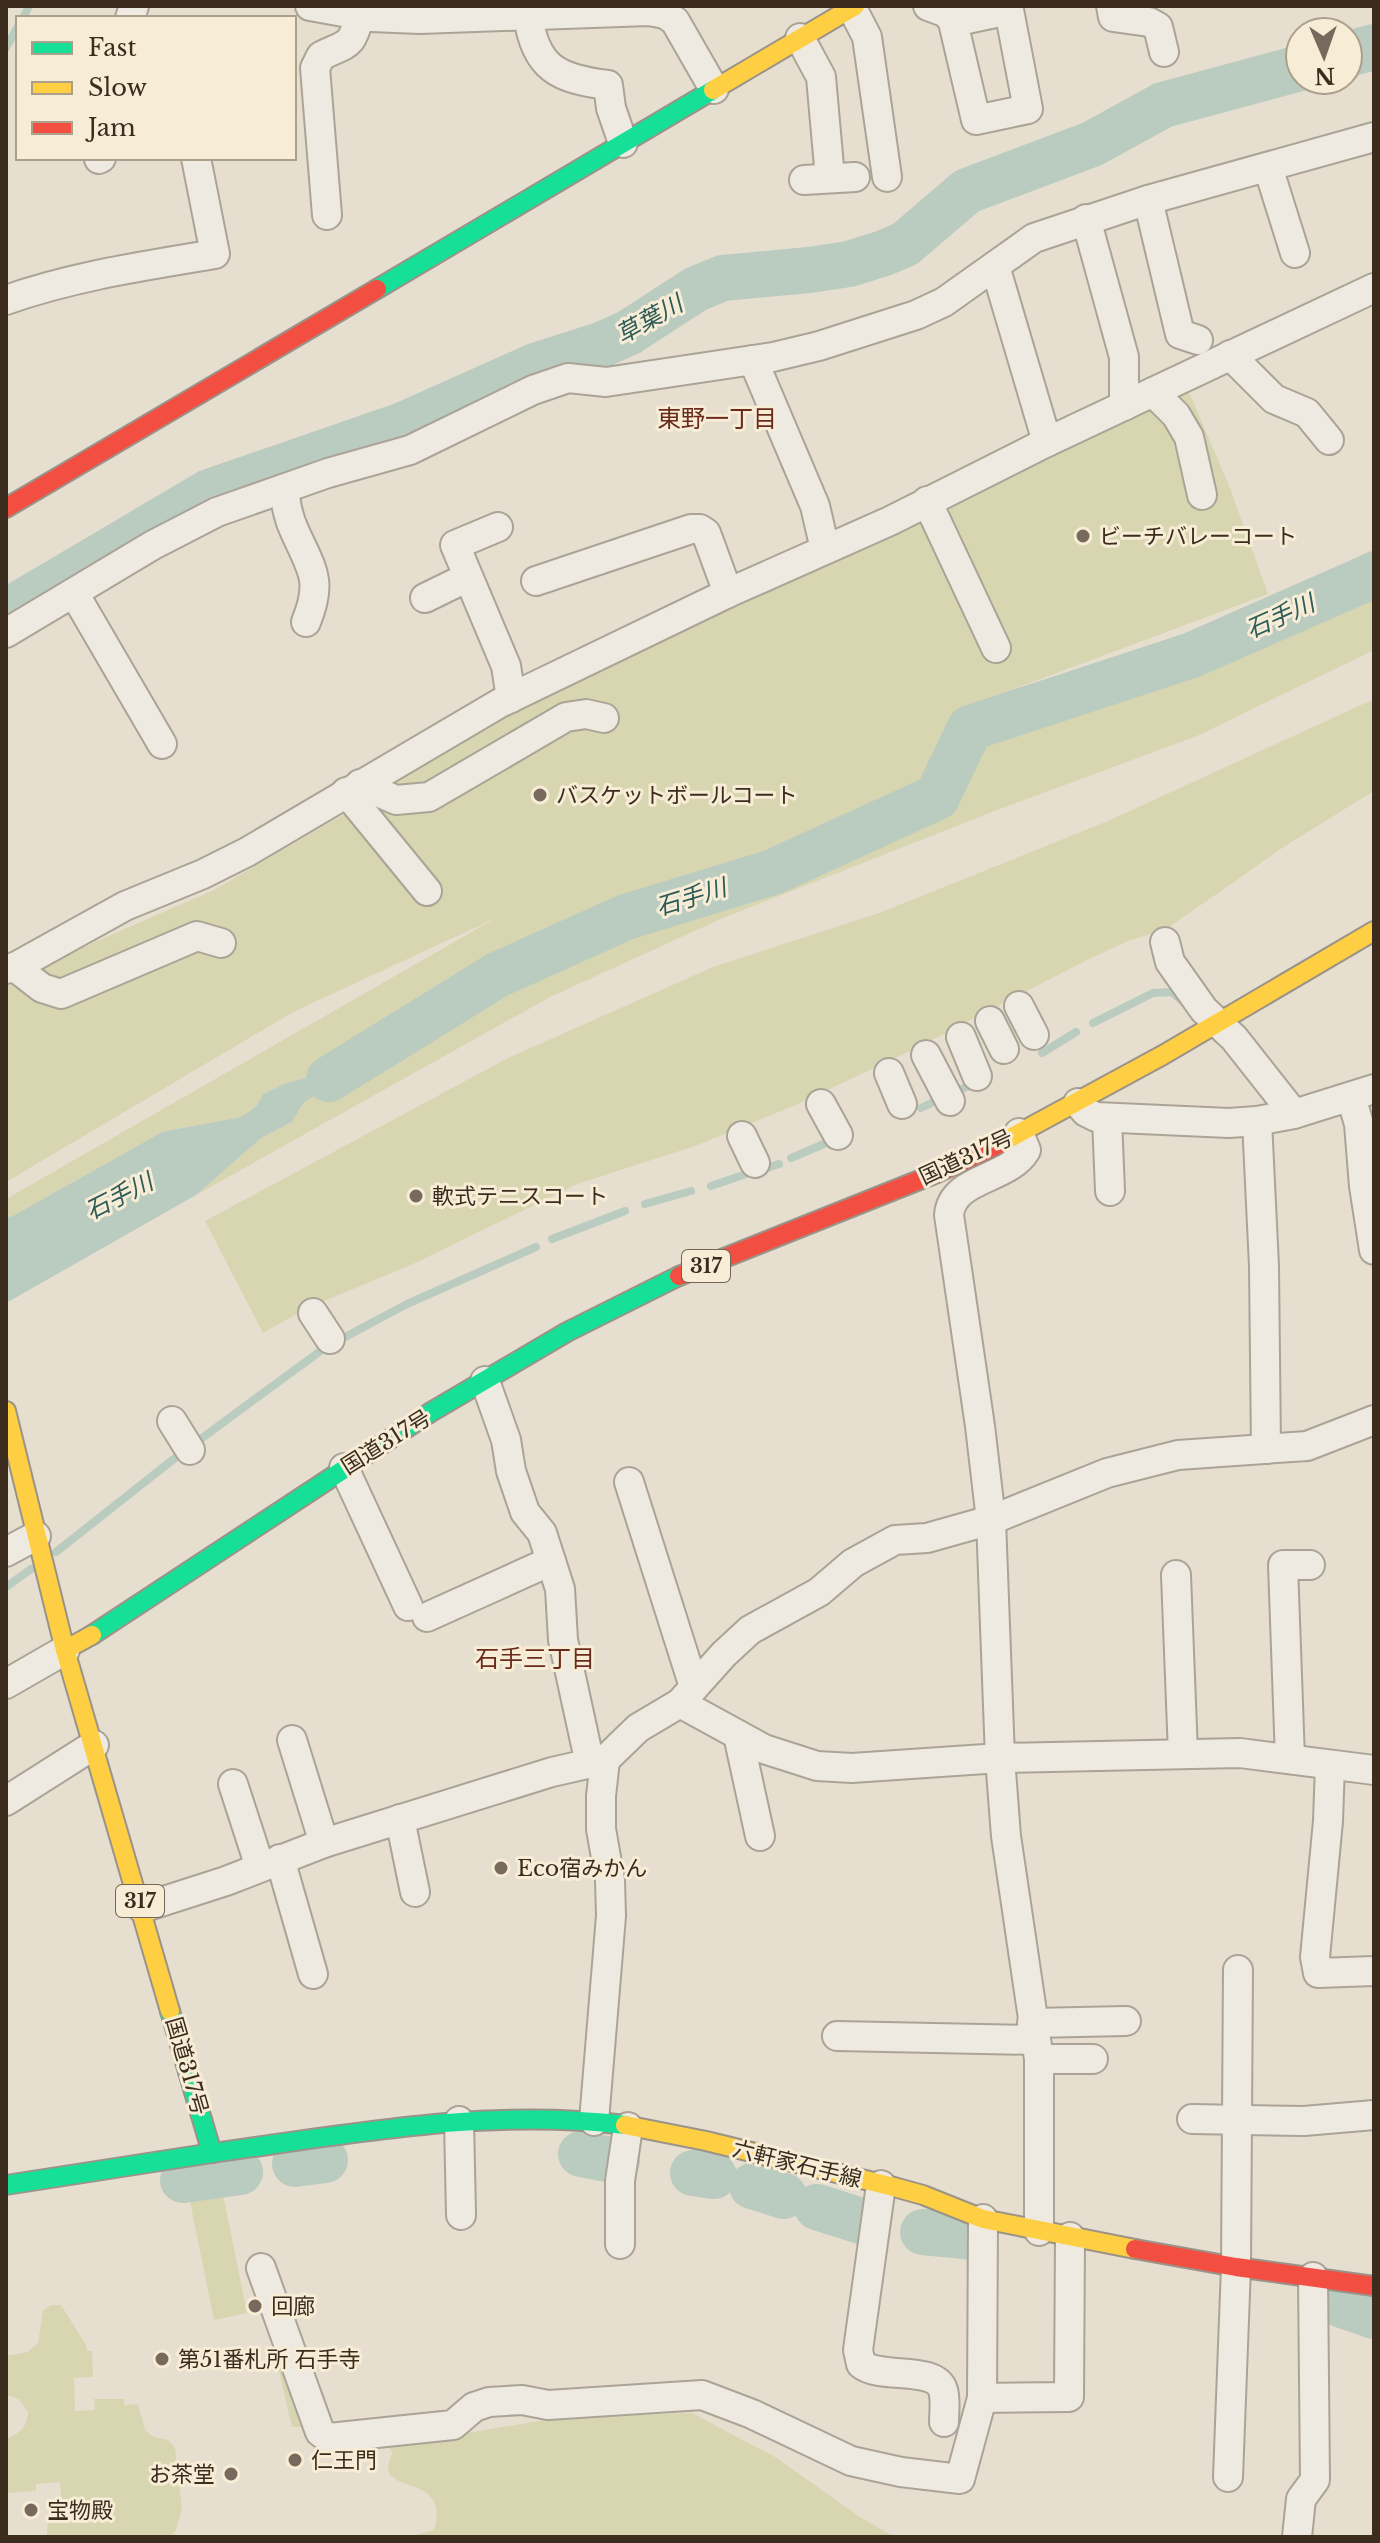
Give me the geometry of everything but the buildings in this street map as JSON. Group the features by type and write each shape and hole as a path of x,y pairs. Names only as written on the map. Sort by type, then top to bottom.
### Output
{"main road":[{"path":"6,508 854,7"},
{"name":"国道317号","path":"212,2153 65,1650 104,1628 344,1468 549,1343 639,1295 786,1231 944,1170 1019,1133 1078,1103 1374,931"},
{"path":"6,1411 65,1650"},
{"name":"六軒家石手線","path":"212,2153 394,2127 459,2121 594,2121 685,2136 923,2195 983,2219 1039,2231 1236,2267 1374,2286"},
{"path":"6,2185 212,2153"}],"street":[{"path":"310,6 360,15 420,19 528,15 561,10 665,14 675,21 714,89"},
{"path":"928,6 947,13 953,22"},
{"path":"1111,6 1113,17 1149,22 1158,27 1164,52"},
{"path":"854,7 867,37 887,177"},
{"path":"327,215 306,109 315,68 321,56 346,46 355,32 360,15"},
{"path":"528,15 530,31 549,66 562,76 608,85 611,108 623,143"},
{"path":"800,38 821,77 830,178"},
{"path":"6,633 153,545 217,512 410,450 533,390 568,378 606,382 753,360 819,346 916,315 944,302 1034,238 1148,200 1374,137"},
{"path":"6,300 46,286 215,254 196,160"},
{"path":"1268,167 1295,253"},
{"path":"1148,200 1180,334 1198,340"},
{"path":"1086,219 1124,357 1124,406"},
{"path":"995,266 1047,442"},
{"path":"221,943 197,936 61,994 42,988 11,968 125,906 247,852 511,698 1374,288"},
{"path":"1230,355 1274,399 1307,413 1329,440"},
{"path":"753,360 815,506 825,549"},
{"path":"1153,392 1176,415 1189,437 1202,495"},
{"path":"284,489 288,513 315,573 314,601 306,622"},
{"path":"927,501 996,648"},
{"path":"498,527 455,545 506,666 511,698"},
{"path":"536,581 691,529 700,529 706,533 728,593"},
{"path":"425,598 468,577"},
{"path":"74,593 165,733"},
{"path":"353,788 396,800 429,797 566,717 586,714 604,718"},
{"path":"353,788 427,891"},
{"path":"1165,942 1170,962 1204,1010 1234,1038 1294,1114"},
{"path":"1019,1006 1034,1035"},
{"path":"990,1021 1004,1049"},
{"path":"961,1037 977,1076"},
{"path":"926,1055 950,1101"},
{"path":"889,1073 902,1104"},
{"path":"1078,1103 1096,1117 1229,1123 1294,1114 1362,1093 1359,1124 1374,1250"},
{"path":"821,1104 838,1135"},
{"path":"1107,1118 1110,1191"},
{"path":"1257,1121 1264,1266 1266,1449"},
{"path":"1019,1133 1026,1150 1020,1161 960,1192 950,1203 949,1215 991,1520 1006,1836 1036,2041 1039,2231"},
{"path":"742,1136 755,1163"},
{"path":"313,1313 330,1339"},
{"path":"485,1381 506,1440 511,1471 525,1512 542,1533 560,1589 563,1640 598,1762 601,1829 610,1880 611,1916 594,2121"},
{"path":"142,1908 324,1843 552,1772 598,1762 638,1728 687,1695 750,1630 819,1592 853,1563 895,1540 927,1538 991,1520 1107,1473 1178,1455 1307,1446 1374,1420"},
{"path":"172,1421 190,1450"},
{"path":"344,1468 417,1611 551,1561"},
{"path":"629,1482 687,1695 738,1735 764,1749 817,1766 852,1768 1000,1758 1240,1753 1374,1770"},
{"path":"6,1552 36,1536"},
{"path":"1290,1759 1296,1622 1283,1565 1310,1565"},
{"path":"1176,1575 1183,1754"},
{"path":"6,1684 65,1650"},
{"path":"738,1735 760,1836"},
{"path":"292,1740 324,1843"},
{"path":"6,1801 94,1745"},
{"path":"1330,1765 1315,1957 1318,1973 1374,1971"},
{"path":"233,1784 270,1863 313,1974"},
{"path":"400,1819 415,1892"},
{"path":"1228,2477 1236,2267 1238,1970"},
{"path":"837,2036 1036,2041 1126,2021"},
{"path":"1036,2041 1093,2059"},
{"path":"1192,2119 1304,2121 1374,2115"},
{"path":"459,2121 461,2215"},
{"path":"620,2244 620,2181 628,2127"},
{"path":"881,2185 858,2350 861,2364 869,2370 928,2376 940,2382 945,2393 944,2422"},
{"path":"261,2268 320,2432 329,2438 453,2425 474,2407 489,2402 522,2400 548,2405 702,2395 752,2414 851,2461 901,2472 960,2479 982,2398 983,2219"},
{"path":"982,2398 1069,2397 1070,2237"},
{"path":"1297,2537 1301,2499 1315,2480 1313,2277"}],"green space":[{"path":"1185,383 1230,488 1268,594 963,708 1191,638 1374,549 1374,650 1197,736 997,810 723,918 550,997 196,1195 261,1138 292,1122 304,1102 370,1064 381,1047 318,1075 289,1082 264,1094 257,1106 241,1117 162,1132 11,1217 6,1216 6,1199 496,918 295,1011 6,1182 6,985 214,890 343,815 419,761 503,711 724,604 882,540"},
{"path":"1374,699 1374,791 1288,844 1165,930 1130,940 1089,959 920,1046 796,1105 695,1146 577,1184 411,1265 307,1308 263,1333 205,1221 508,1058 713,967 879,913 1108,821"},
{"path":"221,2185 247,2313 214,2320 188,2192"},
{"path":"261,2293 308,2427 292,2427"},
{"path":"51,2305 61,2305 87,2351 92,2351 93,2377 74,2378 75,2411 95,2410 94,2399 124,2399 124,2405 138,2404 145,2430 154,2437 168,2440 175,2448 182,2509 175,2532 170,2537 47,2537 48,2510 62,2509 60,2482 36,2484 36,2491 6,2493 6,2439 22,2429 28,2412 19,2399 6,2395 6,2356 28,2352 38,2343 43,2311"},
{"path":"692,2413 775,2457 894,2537 408,2537 434,2530 437,2511 432,2498 423,2491 391,2476 388,2467 393,2453 387,2446 334,2451 329,2455 324,2454 323,2449 326,2445 468,2433 556,2418"}],"water":[{"path":"382,1046 371,1064 304,1102 292,1122 261,1138 196,1195 6,1303 6,1216 11,1217 162,1132 241,1117 257,1106 263,1094 289,1082 318,1075"}],"waterway":[{"path":"24,16 29,6"},
{"path":"6,48 16,30"},
{"name":"草葉川","path":"1364,50 1374,47"},
{"name":"草葉川","path":"6,612 209,492 403,425 535,366 601,345 628,333 696,289 723,278 849,264 884,253 905,244 967,191 1092,144 1163,105 1284,72"},
{"name":"石手川","path":"329,1079 497,975 626,917 773,872 937,797 970,728 1192,655 1374,575"},
{"path":"1093,1023 1153,993 1172,992 1181,1000"},
{"path":"1042,1053 1076,1032"},
{"path":"953,1093 973,1084"},
{"path":"921,1108 942,1098"},
{"path":"791,1158 831,1141"},
{"path":"761,1170 779,1164"},
{"path":"711,1186 746,1174"},
{"path":"645,1204 691,1191"},
{"path":"552,1239 625,1211"},
{"path":"334,1343 407,1304 536,1247"},
{"path":"198,1441 319,1352"},
{"path":"56,1552 175,1458"},
{"path":"6,1587 31,1569"},
{"path":"581,2154 617,2161"},
{"path":"295,2164 325,2160"},
{"path":"183,2180 240,2172"},
{"path":"693,2173 714,2176"},
{"path":"752,2186 784,2196"},
{"path":"817,2207 864,2222"},
{"path":"923,2232 975,2237"},
{"path":"1342,2305 1374,2316"}],"traffic: fast":[{"path":"377,289 713,90"},
{"path":"92,1635 431,1412 567,1332 679,1276"},
{"path":"6,2185 212,2153 170,2011"},
{"path":"212,2153 367,2131 470,2121 573,2121 625,2125"}],"traffic: slow":[{"path":"713,90 855,6"},
{"path":"999,1144 1163,1055 1374,931"},
{"path":"6,1411 65,1650"},
{"path":"92,1635 65,1650 170,2011"},
{"path":"625,2125 706,2141 894,2187 983,2219 1135,2249"}],"traffic: jam":[{"path":"6,508 377,289"},
{"path":"679,1276 937,1173 999,1144"},
{"path":"1135,2249 1374,2286"}],"place":[{"name":"ビーチバレーコート","path":"1083,536"},
{"name":"バスケットボールコート","path":"540,795"},
{"name":"軟式テニスコート","path":"416,1196"},
{"name":"Eco宿みかん","path":"501,1868"},
{"name":"回廊","path":"255,2306"},
{"name":"第51番札所 石手寺","path":"162,2359"},
{"name":"仁王門","path":"295,2460"},
{"name":"お茶堂","path":"231,2474"},
{"name":"宝物殿","path":"31,2510"}],"district":[{"name":"東野一丁目","path":"717,418"},
{"name":"石手三丁目","path":"535,1658"}]}
